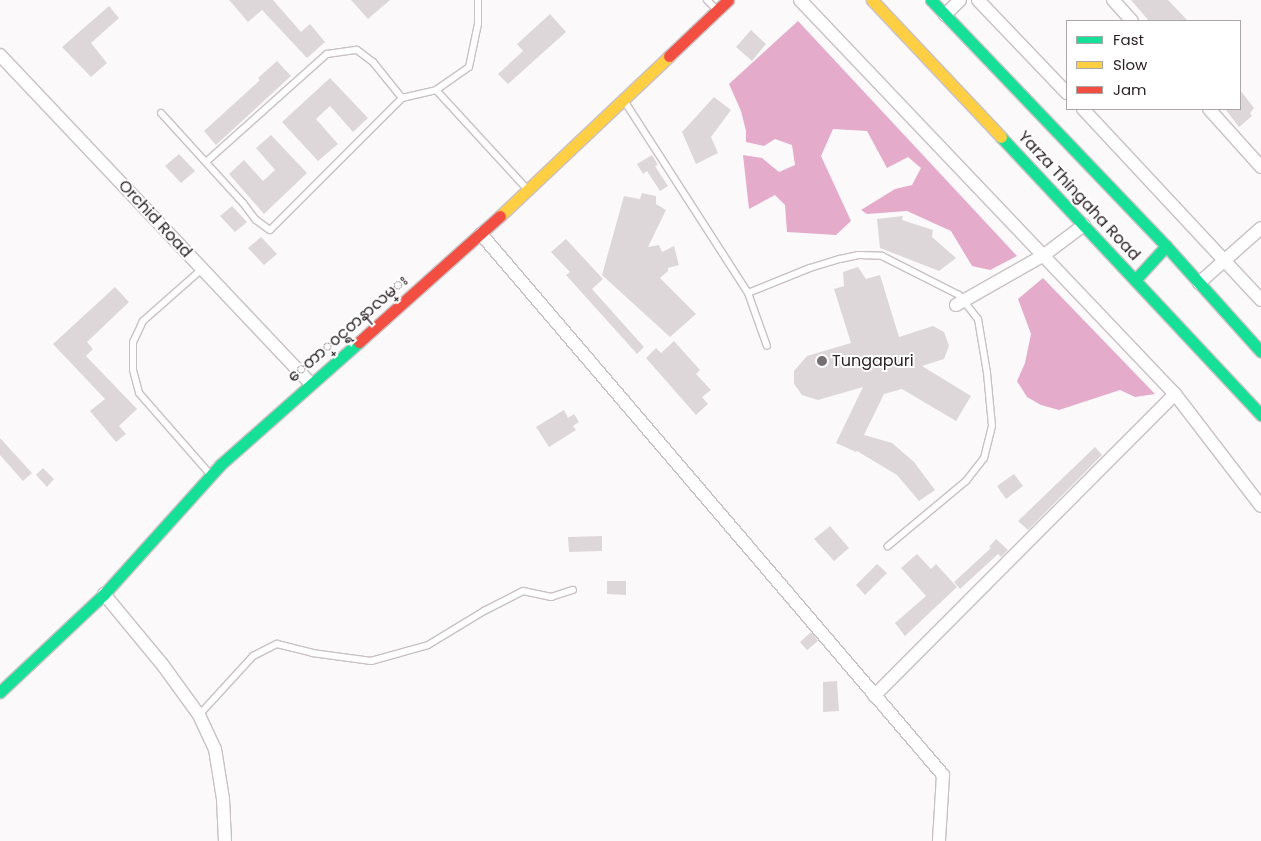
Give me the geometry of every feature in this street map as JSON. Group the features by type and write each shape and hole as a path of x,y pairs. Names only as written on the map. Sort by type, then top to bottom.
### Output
{"main road":[{"name":"ေတာ္၀င္ရတနာလမ္း","path":"0,692 104,594 211,475 310,383 480,234 728,0"},
{"name":"Yarza Thingaha Road","path":"872,0 1261,415"},
{"name":"Yarza Thingaha Road","path":"930,0 1166,246 1261,352"},
{"path":"1135,280 1166,246"}],"street":[{"path":"800,0 1175,394 1261,506"},
{"path":"945,15 960,0"},
{"path":"978,0 1066,92"},
{"path":"1113,0 1131,20"},
{"name":"Orchid Road","path":"0,55 310,383"},
{"path":"1083,110 1261,300"},
{"path":"1210,110 1261,167"},
{"path":"960,303 1044,255 1084,225"},
{"path":"1199,283 1261,228"},
{"path":"480,234 943,775 939,841"},
{"path":"874,696 1175,394"},
{"path":"104,594 162,664 199,715 215,749 223,798 225,841"}],"lane":[{"path":"161,112 256,220 270,230 402,98 436,90 469,67 478,24 478,0"},
{"path":"707,0 717,10"},
{"path":"206,162 327,54 357,50 373,62 402,98"},
{"path":"436,90 527,189"},
{"path":"623,98 748,293 767,346"},
{"path":"748,293 810,268 860,255 882,256 959,295 960,303 978,319 987,373 992,426 984,458 966,481 888,546"},
{"path":"202,269 143,321 133,342 133,370 139,392 211,475"},
{"path":"199,715 253,656 277,644 312,653 371,661 428,645 484,611 523,591 551,598 573,590"}],"shaded area":[{"path":"798,21 1017,256 990,270 972,266 951,231 907,211 867,214 861,210 895,189 912,185 921,168 908,157 887,168 867,131 833,129 821,156 851,221 836,235 787,232 785,205 775,195 749,209 743,155 762,158 779,172 795,165 792,145 775,139 764,146 746,142 746,131 741,111 729,84"},
{"path":"1043,278 1155,394 1135,397 1120,390 1059,410 1041,405 1027,397 1017,381 1025,363 1031,334 1018,299"}],"building":[{"path":"229,0 273,0 301,32 310,24 325,42 307,58 262,10 248,22"},
{"path":"351,0 390,0 368,19"},
{"path":"1131,0 1168,0 1187,20 1148,20"},
{"path":"109,6 119,18 91,43 107,63 91,77 62,47"},
{"path":"550,14 566,32 508,84 498,74 523,51 517,44"},
{"path":"751,30 766,44 752,61 736,47"},
{"path":"277,61 291,76 216,145 204,131 260,80 258,78"},
{"path":"330,78 368,118 353,132 330,106 316,119 338,144 318,161 282,122"},
{"path":"1241,91 1254,108 1250,113 1252,116 1239,127 1226,110 1241,110"},
{"path":"714,97 731,110 711,137 718,153 696,164 682,132"},
{"path":"271,135 307,173 264,214 229,174 244,160 263,181 275,170 256,148"},
{"path":"179,154 195,171 181,183 165,166"},
{"path":"652,155 658,165 655,166 668,186 660,191 647,171 643,174 637,164"},
{"path":"642,193 656,196 656,204 666,210 648,247 659,245 662,252 674,246 679,265 668,268 668,271 660,278 696,314 670,337 602,275 624,196 640,199"},
{"path":"232,206 247,222 235,232 220,216"},
{"path":"903,216 902,220 933,230 932,237 956,258 939,271 880,248 877,219"},
{"path":"261,237 277,254 264,265 248,248"},
{"path":"566,239 603,279 592,289 644,347 637,354 566,275 570,272 551,252"},
{"path":"858,267 866,279 880,275 899,337 933,326 944,332 949,346 944,359 922,366 971,396 956,421 902,389 884,394 864,435 892,443 914,462 935,490 919,501 897,475 857,451 836,443 863,387 818,400 802,395 794,384 794,371 807,356 851,343 834,289 844,286 843,272"},
{"path":"115,287 129,302 87,342 93,349 86,356 137,409 119,426 126,434 116,442 90,411 105,399 53,344"},
{"path":"674,341 700,370 696,374 711,390 702,397 708,404 696,415 646,358 656,348 661,353"},
{"path":"564,410 568,418 574,414 579,422 573,426 576,430 549,447 536,427"},
{"path":"0,438 32,473 23,481 0,455"},
{"path":"1095,447 1102,455 1028,530 1018,521"},
{"path":"43,468 54,479 47,487 36,475"},
{"path":"1014,474 1023,486 1006,499 997,486"},
{"path":"830,526 849,548 834,561 814,539"},
{"path":"602,536 602,551 569,552 568,537"},
{"path":"996,539 1008,550 1001,557 998,554 960,589 954,582 991,548 989,547"},
{"path":"917,554 931,569 936,564 957,587 905,636 895,623 926,596 901,568"},
{"path":"877,564 887,573 865,595 856,585"},
{"path":"607,581 626,581 626,595 607,594"},
{"path":"811,632 818,641 807,650 800,642"},
{"path":"837,681 839,711 823,712 823,682"}],"traffic: fast":[{"path":"931,0 1166,246 1261,352"},
{"path":"1001,137 1261,415"},
{"path":"1135,280 1166,246"},
{"path":"0,692 104,594 220,465 359,342"}],"traffic: slow":[{"path":"872,0 1001,137"},
{"path":"500,216 669,56"}],"traffic: jam":[{"path":"669,56 728,0"},
{"path":"359,342 500,216"}],"place":[{"name":"Tungapuri","path":"822,361"}]}
